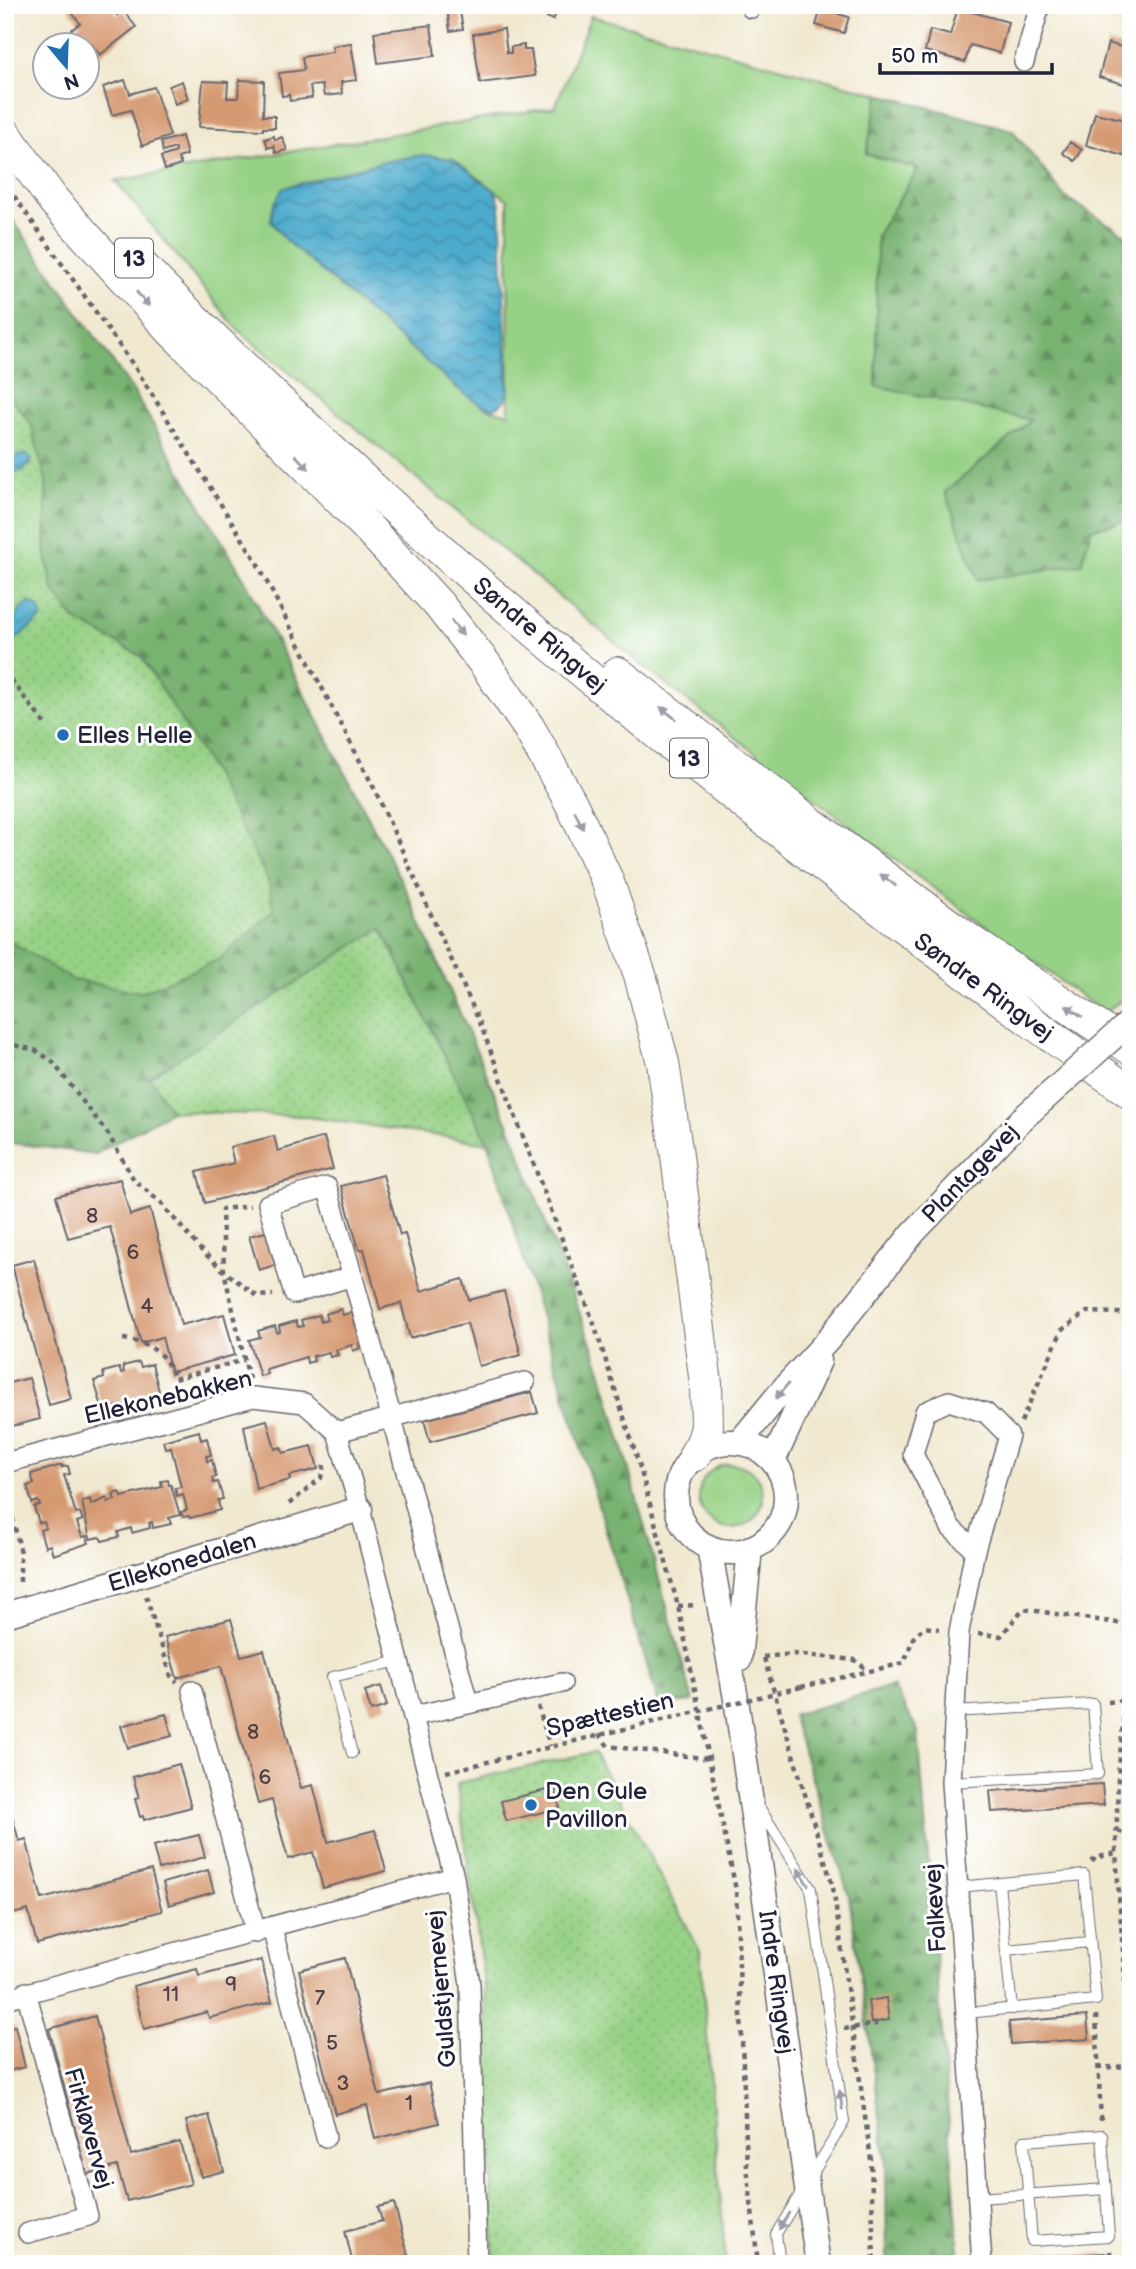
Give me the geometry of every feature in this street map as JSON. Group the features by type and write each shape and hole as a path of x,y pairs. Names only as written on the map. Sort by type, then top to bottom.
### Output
{"main road":[{"name":"Søndre Ringvej","path":"5,114 102,225 271,394 474,580 652,729 840,880 1003,1002 1131,1093"},
{"path":"5,134 53,200 171,330 368,528 439,605 485,664 529,728 571,803 607,880 640,975 663,1062 706,1384 707,1427 695,1455"},
{"path":"271,394 650,699 811,823 975,944 1131,1049"}],"street":[{"path":"1024,62 1040,5"},
{"name":"Plantagevej","path":"739,1443 827,1341 913,1233 1022,1119 1131,1021"},
{"path":"353,1276 294,1293 268,1204 327,1187 353,1276 468,1703"},
{"name":"Plantagevej","path":"773,1461 827,1341"},
{"path":"360,1509 337,1432 525,1382"},
{"name":"Ellekonebakken","path":"5,1463 253,1397 304,1402 337,1432"},
{"path":"975,1550 951,1528 914,1454 925,1412 949,1401 986,1412 1009,1436"},
{"name":"Falkevej","path":"982,2264 951,1782 959,1632 975,1550 1009,1436"},
{"path":"723,1442 739,1443 757,1448 773,1461 785,1484 784,1510 772,1534 750,1548 736,1551 709,1547 696,1539 685,1527 679,1513 676,1497 682,1475 695,1455 708,1447 723,1442"},
{"name":"Ellekonedalen","path":"5,1615 360,1509"},
{"name":"Guldstjernevej","path":"360,1509 454,1877 470,1984 477,2264"},
{"name":"Indre Ringvej","path":"709,1547 736,1699 818,2264"},
{"name":"Indre Ringvej","path":"736,1699 750,1548"},
{"path":"414,1716 562,1683"},
{"path":"192,1691 326,2137"},
{"path":"5,1999 264,1931 454,1877"},
{"name":"Firkløvervej","path":"26,1992 88,2216 28,2233"}],"lane":[{"path":"352,1753 332,1677 399,1661"},
{"path":"951,1782 1097,1774 1093,1704 954,1712"},
{"path":"749,1793 811,1889 844,2122 776,2234 780,2264"},
{"path":"959,1887 1084,1875 1096,2000 967,2013"},
{"path":"999,1884 1012,2009"},
{"path":"1006,1950 1090,1941"},
{"path":"1102,2135 1109,2236 1032,2241 1024,2141 1102,2135"},
{"path":"978,2198 1106,2189"}],"path":[{"path":"13,195 136,369 255,559 374,788 475,1010 593,1321 639,1464 678,1606 736,1890 747,2165 758,2264"},
{"path":"5,671 47,727"},
{"path":"5,1043 35,1050 52,1061 108,1134 134,1180 161,1203 201,1250 224,1271 257,1296 294,1293"},
{"path":"253,1397 224,1271 222,1209 268,1204"},
{"path":"1009,1436 1020,1424 1062,1330 1087,1312 1119,1313 1131,1318"},
{"path":"123,1339 140,1341 159,1353 172,1368 174,1379 244,1360"},
{"path":"5,1489 20,1548 20,1587"},
{"path":"139,1575 171,1676 192,1691"},
{"path":"1097,2068 1131,2065 1116,1853 1118,1777 1131,1638"},
{"path":"763,1657 793,1654 855,1660 867,1671"},
{"name":"Spættestien","path":"428,1776 801,1687"},
{"path":"533,1689 550,1746"},
{"path":"1093,1704 1131,1697"},
{"path":"600,1734 608,1746 710,1759"},
{"path":"1118,1831 1131,1836"},
{"path":"1084,1875 1095,1857 1116,1853"},
{"path":"1096,2000 1102,2135"},
{"path":"831,2031 877,2024"}],"green space":[{"path":"591,16 879,94 866,154 918,169 877,236 1032,420 1091,529 1131,519 1131,993 1104,1013 868,840 648,670 238,330 115,181 555,107","holes":["453,159 508,200 509,414 487,408 462,392 286,240 271,221"]},
{"path":"879,94 1012,130 1065,197 1131,238 1131,519 1091,529 1082,564 978,580 945,492 1031,420 876,386 877,235 918,169 866,154"},
{"path":"5,209 132,389 246,582 407,892 513,1135 601,1370 693,1701 659,1704 488,1143 381,928 151,1077 171,1111 96,1154 5,1142 5,938 73,980 141,656 75,620 53,590 45,551 46,481 31,424 5,390"},
{"path":"5,390 31,424 46,481 45,551 53,590 75,620 141,656 207,762 268,880 274,911 218,960 142,992 73,980 5,938"},
{"path":"381,928 488,1143 301,1116 171,1111 150,1077"},
{"path":"731,1464 749,1470 757,1478 763,1496 757,1514 749,1522 731,1528 713,1522 705,1514 699,1496 705,1478 713,1470"},
{"path":"893,1686 918,1731 960,2264 887,2264 886,2159 849,1896 792,1715"},
{"path":"594,1752 700,1951 726,2264 494,2264 485,1990 457,1783"}],"water":[{"path":"423,155 453,159 495,191 500,204 508,394 503,402 493,408 462,392 286,240 271,221 273,207 283,188 382,162"},
{"path":"25,454 32,459 28,466 5,475 5,460"},
{"path":"29,602 38,608 42,618 5,645 13,622"}],"building":[{"path":"66,5 110,5 117,15 123,10 136,27 102,53 102,32 69,32 80,23"},
{"path":"537,5 561,5 553,20 542,15 544,12 536,8"},
{"path":"799,5 841,5 838,14 849,17 844,33 816,25 820,12"},
{"path":"1122,5 1131,5 1131,15 1120,12"},
{"path":"459,6 463,29 450,31 447,8"},
{"path":"958,8 1008,22 1000,53 970,45 965,62 925,51 930,30 950,35"},
{"path":"431,25 435,56 378,63 374,32"},
{"path":"504,29 507,53 511,53 511,47 524,45 524,50 531,50 535,76 480,83 473,34"},
{"path":"1130,30 1131,86 1099,77 1108,43 1125,48"},
{"path":"351,43 357,80 341,82 342,94 324,96 322,85 310,86 312,98 290,101 289,95 282,96 279,73 304,70 302,57 333,52 332,46"},
{"path":"125,80 130,94 154,87 170,136 142,146 131,110 112,115 103,87"},
{"path":"239,80 264,81 263,116 275,116 275,128 263,130 199,127 203,81 228,82 227,98 238,98"},
{"path":"182,81 188,99 175,104 169,86"},
{"path":"1095,113 1131,121 1131,158 1086,145"},
{"path":"182,136 187,155 178,158 181,165 165,170 161,157 176,152 175,148 163,152 161,142"},
{"path":"274,136 275,140 282,137 287,150 276,153 274,146 268,148 265,139"},
{"path":"1070,142 1082,150 1075,161 1063,153"},
{"path":"274,1136 278,1151 324,1137 333,1169 205,1203 197,1172 234,1163 230,1147"},
{"path":"383,1175 400,1235 405,1234 421,1291 463,1279 469,1300 504,1291 521,1355 479,1366 467,1323 410,1338 401,1303 380,1309 364,1249 359,1250 341,1186"},
{"path":"120,1179 130,1215 150,1209 181,1325 224,1314 235,1355 171,1372 162,1337 141,1343 110,1227 68,1238 56,1196"},
{"path":"266,1232 275,1265 259,1270 249,1236"},
{"path":"34,1259 71,1399 49,1405 12,1265"},
{"path":"341,1309 343,1315 352,1312 360,1348 353,1351 352,1345 336,1350 338,1355 330,1357 329,1352 313,1356 314,1361 307,1363 306,1357 266,1369 267,1374 260,1376 249,1340 260,1337 258,1331 275,1326 277,1333 280,1332 279,1326 296,1321 298,1327 303,1326 301,1320 319,1315 321,1322 327,1320 325,1314"},
{"path":"139,1362 141,1367 152,1364 159,1401 153,1403 152,1398 111,1408 113,1414 105,1416 94,1381 104,1378 103,1372 119,1368 121,1373 124,1372 123,1366"},
{"path":"29,1378 40,1419 5,1428 5,1384"},
{"path":"532,1392 538,1413 430,1442 424,1420"},
{"path":"267,1420 275,1449 281,1447 283,1453 312,1446 318,1469 289,1476 290,1480 256,1489 244,1426"},
{"path":"199,1431 201,1440 207,1438 211,1455 206,1456 207,1461 212,1460 216,1477 212,1478 213,1483 218,1482 223,1499 218,1500 220,1510 190,1518 183,1517 181,1512 187,1510 183,1494 177,1496 175,1488 181,1487 171,1447 165,1448 163,1441"},
{"path":"62,1465 68,1466 70,1474 64,1475 76,1514 80,1513 83,1520 77,1522 82,1537 86,1536 89,1543 53,1555 50,1545 45,1547 40,1530 46,1528 44,1522 39,1523 34,1507 40,1505 38,1501 32,1503 27,1486 34,1484 31,1474"},
{"path":"168,1480 180,1515 169,1518 171,1524 153,1528 152,1522 149,1523 150,1528 132,1533 131,1528 118,1532 119,1537 102,1541 100,1537 90,1539 82,1502 90,1499 91,1505 107,1498 108,1502 115,1500 113,1494 120,1492 122,1497 162,1487 161,1481"},
{"path":"1131,1536 1131,1561 1121,1557"},
{"path":"231,1619 241,1656 264,1650 301,1788 313,1785 328,1842 375,1830 386,1871 323,1888 313,1852 288,1859 272,1800 258,1804 221,1666 177,1678 165,1637"},
{"path":"381,1686 387,1706 371,1711 365,1691"},
{"path":"166,1714 172,1736 128,1748 121,1726"},
{"path":"179,1764 191,1807 144,1820 143,1816 140,1817 135,1799 139,1798 133,1777"},
{"path":"1102,1784 1104,1805 992,1812 990,1791"},
{"name":"Den Gule Pavillon","path":"555,1788 560,1808 506,1821 501,1801"},
{"path":"5,1791 19,1841 26,1839 42,1899 151,1870 162,1911 37,1944 28,1910 5,1916"},
{"path":"199,1835 205,1857 159,1869 153,1846"},
{"path":"208,1870 214,1892 169,1905 163,1883"},
{"path":"345,1958 379,2095 429,2083 439,2123 375,2139 367,2105 335,2114 299,1970"},
{"path":"261,1960 272,2002 209,2018 207,2012 144,2029 133,1986 197,1969 199,1976"},
{"path":"886,1998 889,2020 871,2023 868,2001"},
{"path":"95,2016 131,2155 180,2142 191,2184 127,2201 117,2166 87,2174 49,2029"},
{"path":"1087,2016 1089,2039 1011,2044 1009,2022"},
{"path":"15,2026 25,2067 5,2072 5,2028"},
{"path":"209,2115 224,2171 201,2177 186,2121"},
{"path":"394,2203 410,2262 384,2264 382,2257 353,2264 345,2231 382,2221 378,2207"},
{"path":"1105,2253 1106,2264 1029,2264 1029,2257"}],"place":[{"name":"Elles Helle","path":"63,735"},
{"name":"Den Gule Pavillon","path":"531,1805"}]}
